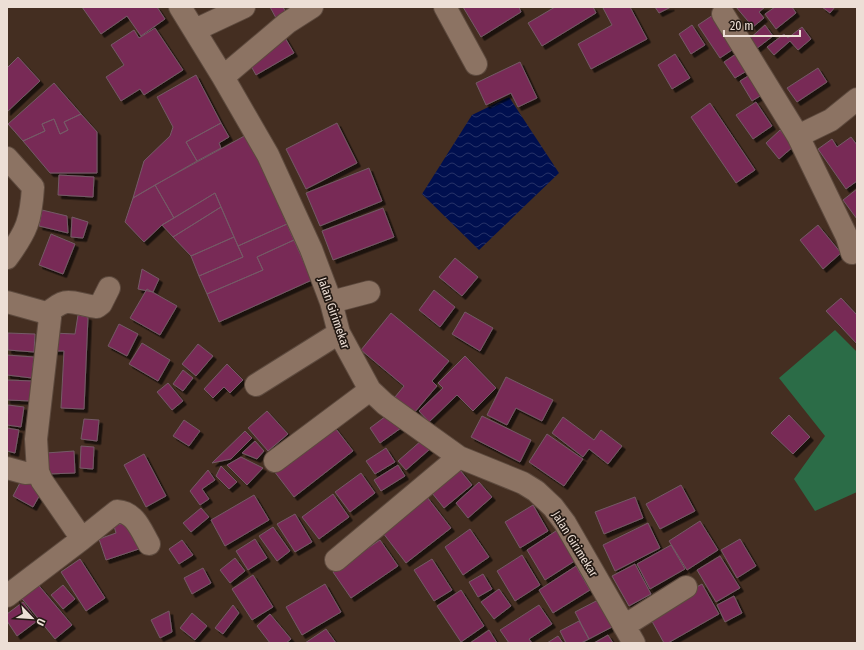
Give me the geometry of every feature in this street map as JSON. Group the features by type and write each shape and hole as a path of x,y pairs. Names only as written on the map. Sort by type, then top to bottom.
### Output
{"street":[{"name":"Jalan Girimekar","path":"180,7 223,76 268,155 311,249 331,302 339,333 370,390 385,404 459,457 523,483 536,491 553,507 565,523 629,634"},
{"path":"195,30 244,7"},
{"path":"223,76 287,23 312,7"},
{"path":"445,7 476,64"},
{"path":"723,14 798,136 847,237 852,253"},
{"path":"798,136 831,120 857,99"},
{"path":"7,158 33,187 32,212 22,238 7,258"},
{"path":"47,314 56,306 68,301 97,307 101,304 109,288"},
{"path":"331,302 369,292"},
{"path":"7,302 47,314"},
{"path":"47,314 51,324 36,439 38,472 42,481 82,540"},
{"path":"256,385 339,333"},
{"path":"276,461 370,390"},
{"path":"336,560 459,457"},
{"path":"7,468 25,473 38,472"},
{"path":"7,596 82,540 117,511 125,511 136,522 149,544"},
{"path":"629,634 686,587"}],"green space":[{"path":"835,330 857,352 857,492 815,511 794,479 825,436 779,378"}],"water":[{"path":"509,97 559,173 479,250 422,194 472,115"}],"building":[{"path":"82,7 157,7 165,19 141,36 127,16 101,34"},
{"path":"270,7 283,7 286,13 276,18"},
{"path":"463,7 519,7 521,12 481,37"},
{"path":"555,7 593,7 596,13 542,46 528,23"},
{"path":"630,7 647,39 591,69 578,44 612,25 603,8"},
{"path":"655,7 671,7 659,13"},
{"path":"736,7 765,7 759,12 764,18 753,27"},
{"path":"775,7 792,7 796,13 776,29 765,14"},
{"path":"822,7 835,7 830,13"},
{"path":"716,13 738,46 720,58 698,25"},
{"path":"692,25 705,45 691,54 679,34"},
{"path":"765,25 773,36 756,49 749,39"},
{"path":"802,27 811,39 798,50 790,41 774,55 767,47 784,34 788,38"},
{"path":"155,28 183,70 144,95 140,89 121,101 106,77 124,65 111,45 134,30 139,38"},
{"path":"284,36 294,53 256,75 247,59"},
{"path":"739,52 750,69 735,78 724,62"},
{"path":"675,54 690,78 672,89 658,65"},
{"path":"18,57 40,81 7,112 7,68"},
{"path":"520,62 537,98 518,107 511,93 486,105 476,83"},
{"path":"818,68 827,82 797,102 787,88"},
{"path":"753,73 765,93 752,101 740,81"},
{"path":"196,75 221,123 186,142 197,161 133,198 144,161 170,136 173,127 157,97"},
{"path":"54,83 81,114 64,122 68,130 60,134 54,119 42,124 45,131 23,141 8,124"},
{"path":"756,102 772,126 753,139 736,115"},
{"path":"710,103 755,170 736,183 691,117"},
{"path":"81,114 97,132 97,173 50,173 23,141 45,131 42,124 54,119 60,134 68,130 64,122"},
{"path":"221,123 229,137 219,143 221,148 197,161 186,142"},
{"path":"337,123 357,163 306,189 286,149"},
{"path":"780,130 794,146 779,159 766,143"},
{"path":"248,134 287,224 238,246 215,193 174,218 155,185"},
{"path":"851,137 857,145 857,181 846,189 818,149 832,139 837,147"},
{"path":"369,168 382,201 320,226 306,193"},
{"path":"59,175 94,177 93,197 58,195"},
{"path":"155,185 174,218 162,225 144,242 125,222 133,198"},
{"path":"857,189 857,219 843,200"},
{"path":"215,193 221,207 173,237 162,225"},
{"path":"221,207 234,237 191,256 173,237"},
{"path":"383,208 394,237 333,260 322,231"},
{"path":"42,210 67,216 68,233 39,226"},
{"path":"72,217 88,222 83,238 71,237"},
{"path":"287,224 294,240 257,257 263,270 207,294 199,276 243,257 238,246"},
{"path":"818,225 841,253 823,269 800,240"},
{"path":"51,234 75,244 63,274 39,265"},
{"path":"234,237 243,257 199,276 191,256"},
{"path":"294,240 312,280 219,322 207,294 263,270 257,257"},
{"path":"455,258 478,277 462,296 439,277"},
{"path":"142,269 159,279 153,292 138,289"},
{"path":"147,289 177,306 160,335 130,318"},
{"path":"434,290 455,307 440,327 419,310"},
{"path":"841,298 857,315 857,344 826,311"},
{"path":"465,312 493,328 480,351 452,334"},
{"path":"391,313 449,361 432,381 437,386 414,413 395,397 404,386 361,350"},
{"path":"78,315 88,317 84,409 61,408 64,351 52,351 53,333 75,334"},
{"path":"119,324 138,334 127,356 108,346"},
{"path":"8,333 35,334 34,352 8,350"},
{"path":"142,343 170,360 158,381 129,364"},
{"path":"198,344 213,356 196,376 182,364"},
{"path":"7,355 34,357 32,378 7,375"},
{"path":"465,356 496,388 473,411 457,395 429,422 419,411 443,388 438,383"},
{"path":"227,364 243,380 230,393 224,387 213,398 204,389"},
{"path":"183,370 193,378 183,391 173,384"},
{"path":"506,377 553,400 542,421 516,408 507,425 487,415"},
{"path":"7,380 33,381 32,401 7,400"},
{"path":"168,383 183,401 172,410 157,392"},
{"path":"8,405 24,407 21,427 7,425"},
{"path":"267,411 288,434 268,451 248,428"},
{"path":"390,413 401,428 380,443 370,428"},
{"path":"789,415 810,437 793,454 771,433"},
{"path":"482,416 531,440 520,462 471,437"},
{"path":"563,417 594,440 601,430 622,446 608,464 589,449 583,457 552,433"},
{"path":"84,419 99,420 97,441 81,439"},
{"path":"184,420 200,431 189,446 173,436"},
{"path":"333,425 353,451 294,497 274,471"},
{"path":"7,428 19,430 15,453 7,451"},
{"path":"245,431 252,438 231,459 212,463"},
{"path":"547,434 583,459 564,486 529,462"},
{"path":"422,440 430,449 406,470 398,461"},
{"path":"255,441 264,451 257,459 242,453"},
{"path":"81,446 94,447 93,469 80,468"},
{"path":"386,448 395,462 375,474 366,461"},
{"path":"74,451 75,473 47,474 46,453"},
{"path":"144,454 166,496 146,507 124,465"},
{"path":"241,457 263,468 247,485 227,465"},
{"path":"398,465 405,476 381,491 374,480"},
{"path":"221,466 237,482 229,489 216,476"},
{"path":"208,470 215,480 202,489 209,499 200,505 190,491"},
{"path":"460,470 472,485 444,508 432,493"},
{"path":"361,473 375,493 350,512 335,492"},
{"path":"22,479 42,491 33,507 13,496"},
{"path":"479,482 492,497 468,518 456,503"},
{"path":"681,485 695,511 660,529 646,504"},
{"path":"333,494 349,517 319,539 302,517"},
{"path":"254,495 269,520 225,546 211,520"},
{"path":"427,497 451,528 406,563 383,533"},
{"path":"635,497 643,518 604,534 595,512"},
{"path":"533,505 548,531 520,548 505,522"},
{"path":"201,508 209,517 191,532 183,523"},
{"path":"295,514 312,542 295,552 277,524"},
{"path":"129,521 139,549 106,560 99,539 116,533 114,526"},
{"path":"700,521 718,550 687,570 669,541"},
{"path":"648,523 660,548 615,571 603,545"},
{"path":"273,527 290,551 277,561 259,536"},
{"path":"562,527 581,557 545,580 527,550"},
{"path":"470,529 489,557 463,575 445,547"},
{"path":"255,539 267,558 248,570 236,551"},
{"path":"740,539 756,566 737,578 721,550"},
{"path":"182,540 193,555 179,564 169,549"},
{"path":"380,540 398,566 351,598 333,572"},
{"path":"671,545 685,569 650,589 637,564"},
{"path":"522,555 540,585 515,601 497,571"},
{"path":"720,556 740,588 716,602 697,570"},
{"path":"235,558 245,571 230,583 220,570"},
{"path":"80,559 105,598 86,611 61,572"},
{"path":"432,559 452,590 434,601 414,570"},
{"path":"635,564 651,594 629,606 612,576"},
{"path":"576,566 590,590 553,613 539,590"},
{"path":"203,568 211,583 192,594 184,578"},
{"path":"483,574 492,589 478,597 469,582"},
{"path":"253,575 273,607 252,620 232,589"},
{"path":"35,581 72,625 55,639 19,595"},
{"path":"325,584 341,612 302,635 286,607"},
{"path":"702,584 719,614 668,643 664,643 648,614"},
{"path":"63,585 75,599 63,609 51,595"},
{"path":"499,589 511,606 494,619 481,602"},
{"path":"461,590 484,626 461,642 437,606"},
{"path":"734,596 742,613 725,622 717,605"},
{"path":"600,599 614,626 589,639 575,612"},
{"path":"23,602 37,621 17,636 7,621 7,614"},
{"path":"233,605 239,613 223,634 215,628"},
{"path":"539,605 552,624 529,639 532,643 509,643 500,630"},
{"path":"169,611 172,632 160,638 151,620"},
{"path":"192,613 207,626 195,640 180,628"},
{"path":"270,614 291,639 286,643 270,643 257,626"},
{"path":"579,621 589,639 581,643 566,643 560,631"},
{"path":"326,629 336,643 305,643"},
{"path":"489,630 497,643 470,643"},
{"path":"608,635 613,643 594,643"},
{"path":"558,636 563,643 547,643"}]}
